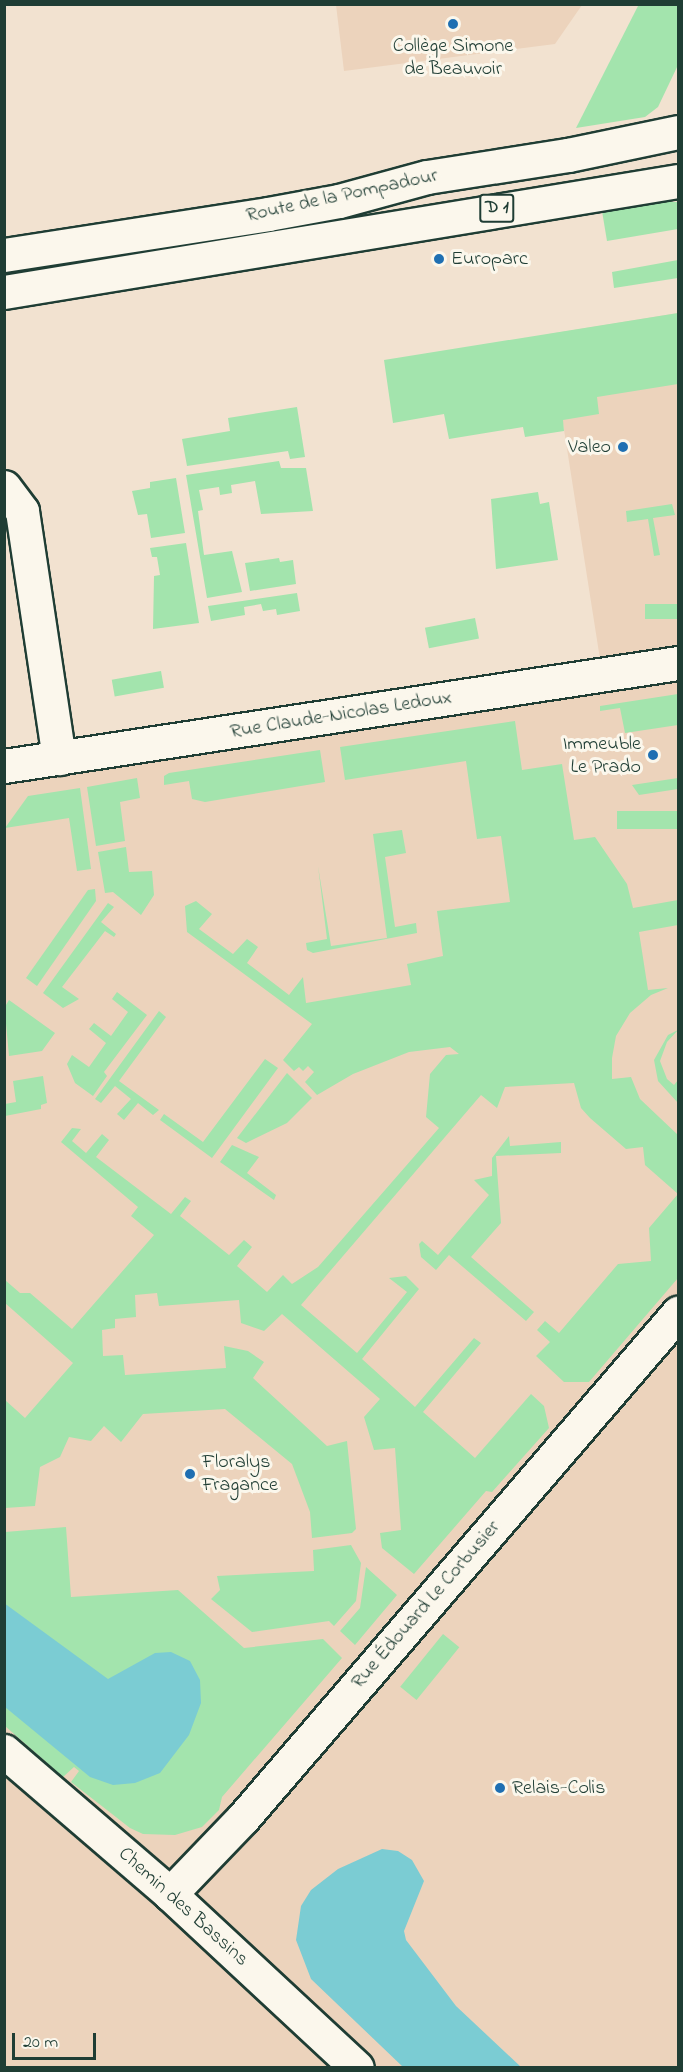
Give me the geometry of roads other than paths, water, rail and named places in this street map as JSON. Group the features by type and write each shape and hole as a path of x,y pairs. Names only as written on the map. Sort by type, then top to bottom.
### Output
{"street":[{"name":"Route de la Pompadour","path":"4,255 278,213 427,177 568,155 678,132"},
{"name":"Route de la Pompadour","path":"4,292 317,243 450,216 678,181"},
{"path":"4,487 22,511 59,758"},
{"name":"Rue Claude-Nicolas Ledoux","path":"4,766 678,663"},
{"name":"Rue Édouard Le Corbusier","path":"170,1894 243,1818 678,1313"},
{"name":"Chemin des Bassins","path":"4,1751 170,1894 357,2067"}],"water":[{"path":"4,1603 108,1679 155,1653 171,1652 190,1661 200,1680 201,1703 189,1735 160,1773 135,1783 113,1785 90,1777 5,1707"},
{"path":"382,1849 398,1851 412,1860 424,1881 404,1931 406,1940 456,2006 521,2067 403,2067 311,1979 296,1940 301,1906 311,1890 338,1869"}],"place":[{"name":"Collège Simone de Beauvoir","path":"453,24"},
{"name":"Europarc","path":"439,259"},
{"name":"Valeo","path":"623,447"},
{"name":"Immeuble Le Prado","path":"653,755"},
{"name":"Floralys Fragance","path":"190,1474"},
{"name":"Relais-Colis","path":"500,1788"}]}
